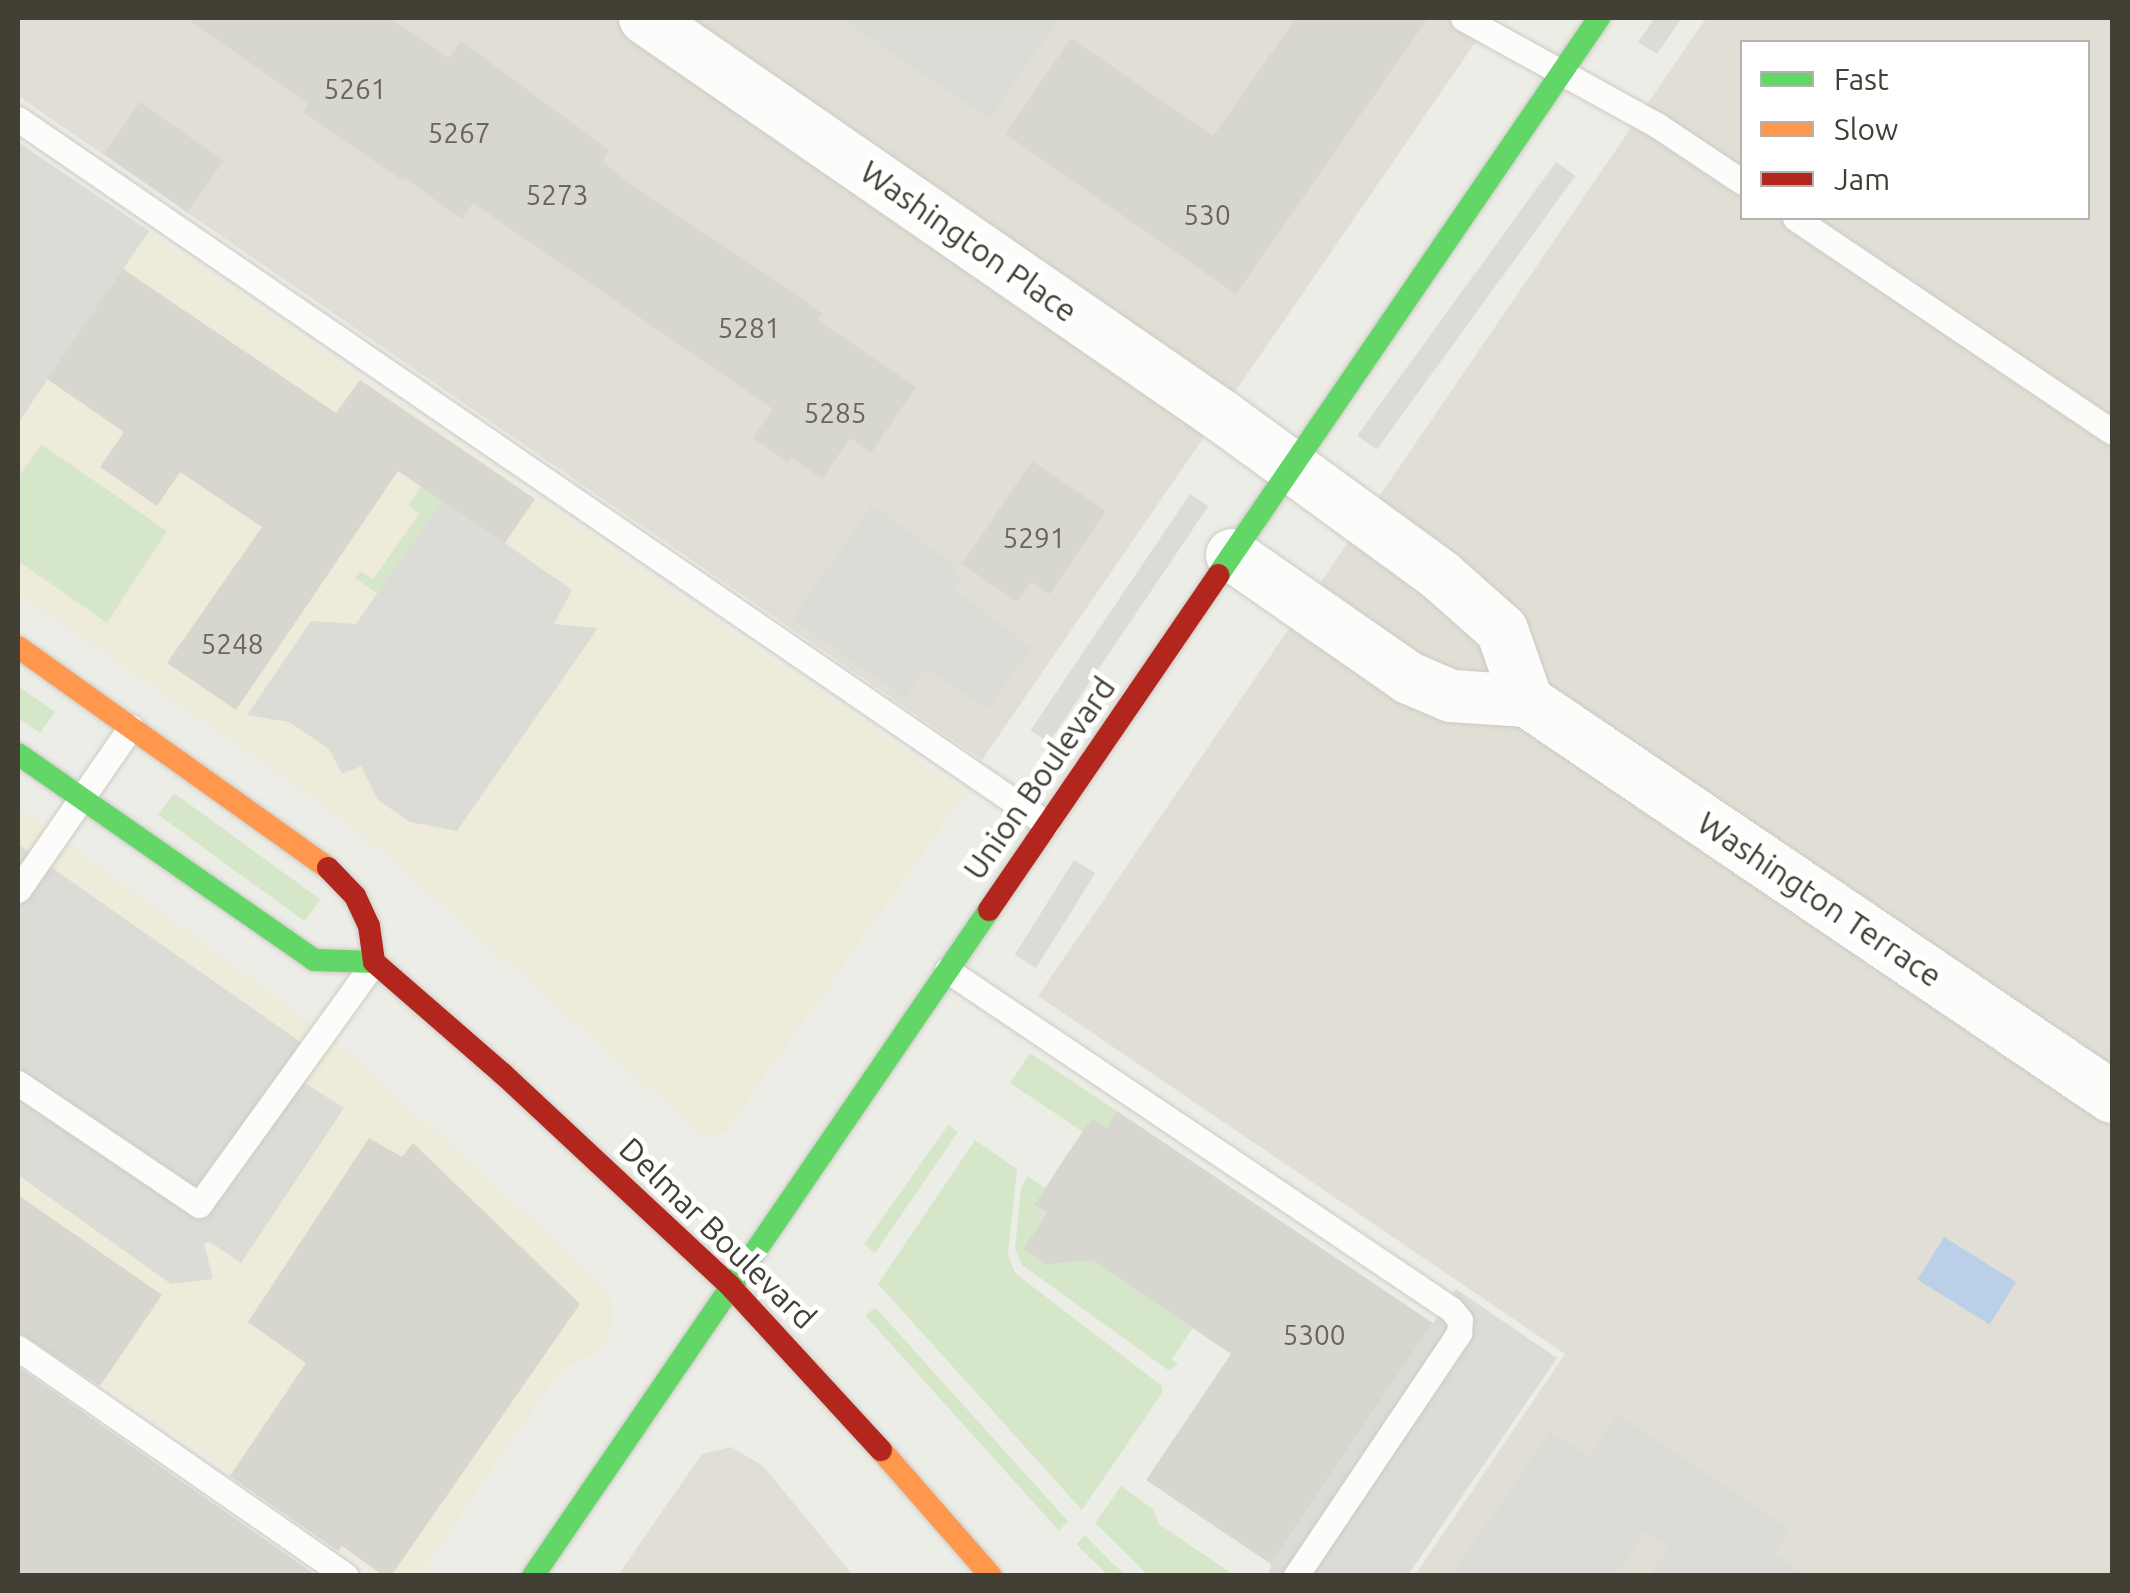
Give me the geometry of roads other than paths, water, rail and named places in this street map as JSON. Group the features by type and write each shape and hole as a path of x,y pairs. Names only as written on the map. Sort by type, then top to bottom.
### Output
{"main road":[{"name":"Union Boulevard","path":"534,1576 1599,18"},
{"path":"18,647 335,873 355,896 369,926 374,962 314,960 18,754"},
{"name":"Delmar Boulevard","path":"374,962 503,1074 730,1286 796,1353 991,1576"}],"street":[{"name":"Washington Place","path":"645,18 1291,467 1474,602 1502,630 1527,700"},
{"path":"1232,555 1409,678 1451,696 1527,700"},
{"name":"Washington Terrace","path":"1527,700 2112,1097"}],"lane":[{"path":"1463,18 1657,125 1740,181"},
{"path":"18,119 1046,824"},
{"path":"1798,220 2112,432"},
{"path":"18,890 131,727"},
{"path":"18,1083 198,1205 374,962"},
{"path":"947,970 1451,1309 1460,1320 1460,1333 1296,1576"},
{"path":"18,1348 346,1576"}],"water":[{"path":"1944,1237 2016,1282 1990,1324 1918,1279"}]}
